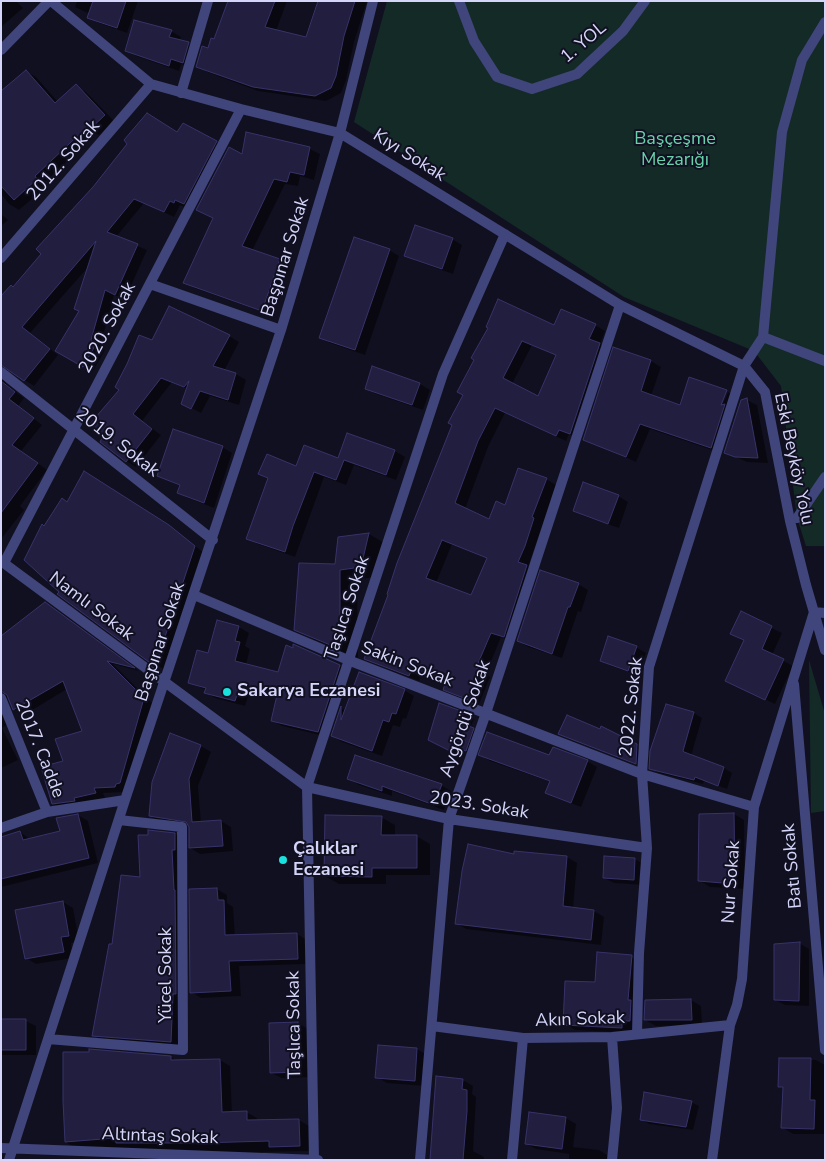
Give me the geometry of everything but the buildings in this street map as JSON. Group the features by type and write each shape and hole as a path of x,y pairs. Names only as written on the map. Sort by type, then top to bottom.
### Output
{"street":[{"path":"1,50 50,1"},
{"name":"Kıyı Sokak","path":"50,1 151,84 241,109 340,133 620,305 744,366"},
{"path":"181,93 208,1"},
{"name":"Başpınar Sokak","path":"9,1160 125,800 281,330 340,133 373,1"},
{"name":"1. YOL","path":"459,1 474,41 498,77 532,89 577,74 623,31 645,1"},
{"path":"824,25 802,60 782,132 763,337 825,361"},
{"name":"2012. Sokak","path":"1,258 151,84"},
{"name":"2020. Sokak","path":"3,562 241,109"},
{"name":"Taşlıca Sokak","path":"314,1160 307,787 443,374 505,234"},
{"path":"150,284 281,330"},
{"name":"Aygördü Sokak","path":"420,1160 449,819 486,713 620,305"},
{"name":"2022. Sokak","path":"637,1034 639,953 647,848 642,774 649,666 744,366 763,337"},
{"name":"Eski Beyköy Yolu","path":"744,366 765,392 790,521 825,650"},
{"name":"2019. Sokak","path":"1,372 212,540"},
{"path":"797,518 825,477"},
{"name":"Namlı Sokak","path":"3,562 307,787"},
{"name":"Sakin Sokak","path":"194,595 348,660 642,774 754,808"},
{"path":"814,612 825,613"},
{"name":"Nur Sokak","path":"712,1160 730,1025 737,1005 742,979 754,808 814,612"},
{"name":"Batı Sokak","path":"793,678 825,1050"},
{"name":"2017. Cadde","path":"1,698 47,812"},
{"name":"2023. Sokak","path":"307,787 449,819 647,848"},
{"path":"1,828 47,812 125,800"},
{"name":"Yücel Sokak","path":"48,1039 184,1050 182,827 119,820"},
{"name":"Akın Sokak","path":"432,1026 524,1038 612,1037 730,1025"},
{"path":"612,1037 617,1108 612,1160"},
{"path":"512,1160 524,1038"},
{"name":"Altıntaş Sokak","path":"1,1148 318,1160"}],"green space":[{"name":"Başçeşme Mezarığı","path":"387,1 825,1 825,546 806,546 797,518 781,386 754,351 624,297 354,122"},
{"path":"809,660 825,714 825,811 811,813"}],"place":[{"name":"Sakarya Eczanesi","path":"227,692"},
{"name":"Çalıklar Eczanesi","path":"283,860"}]}
